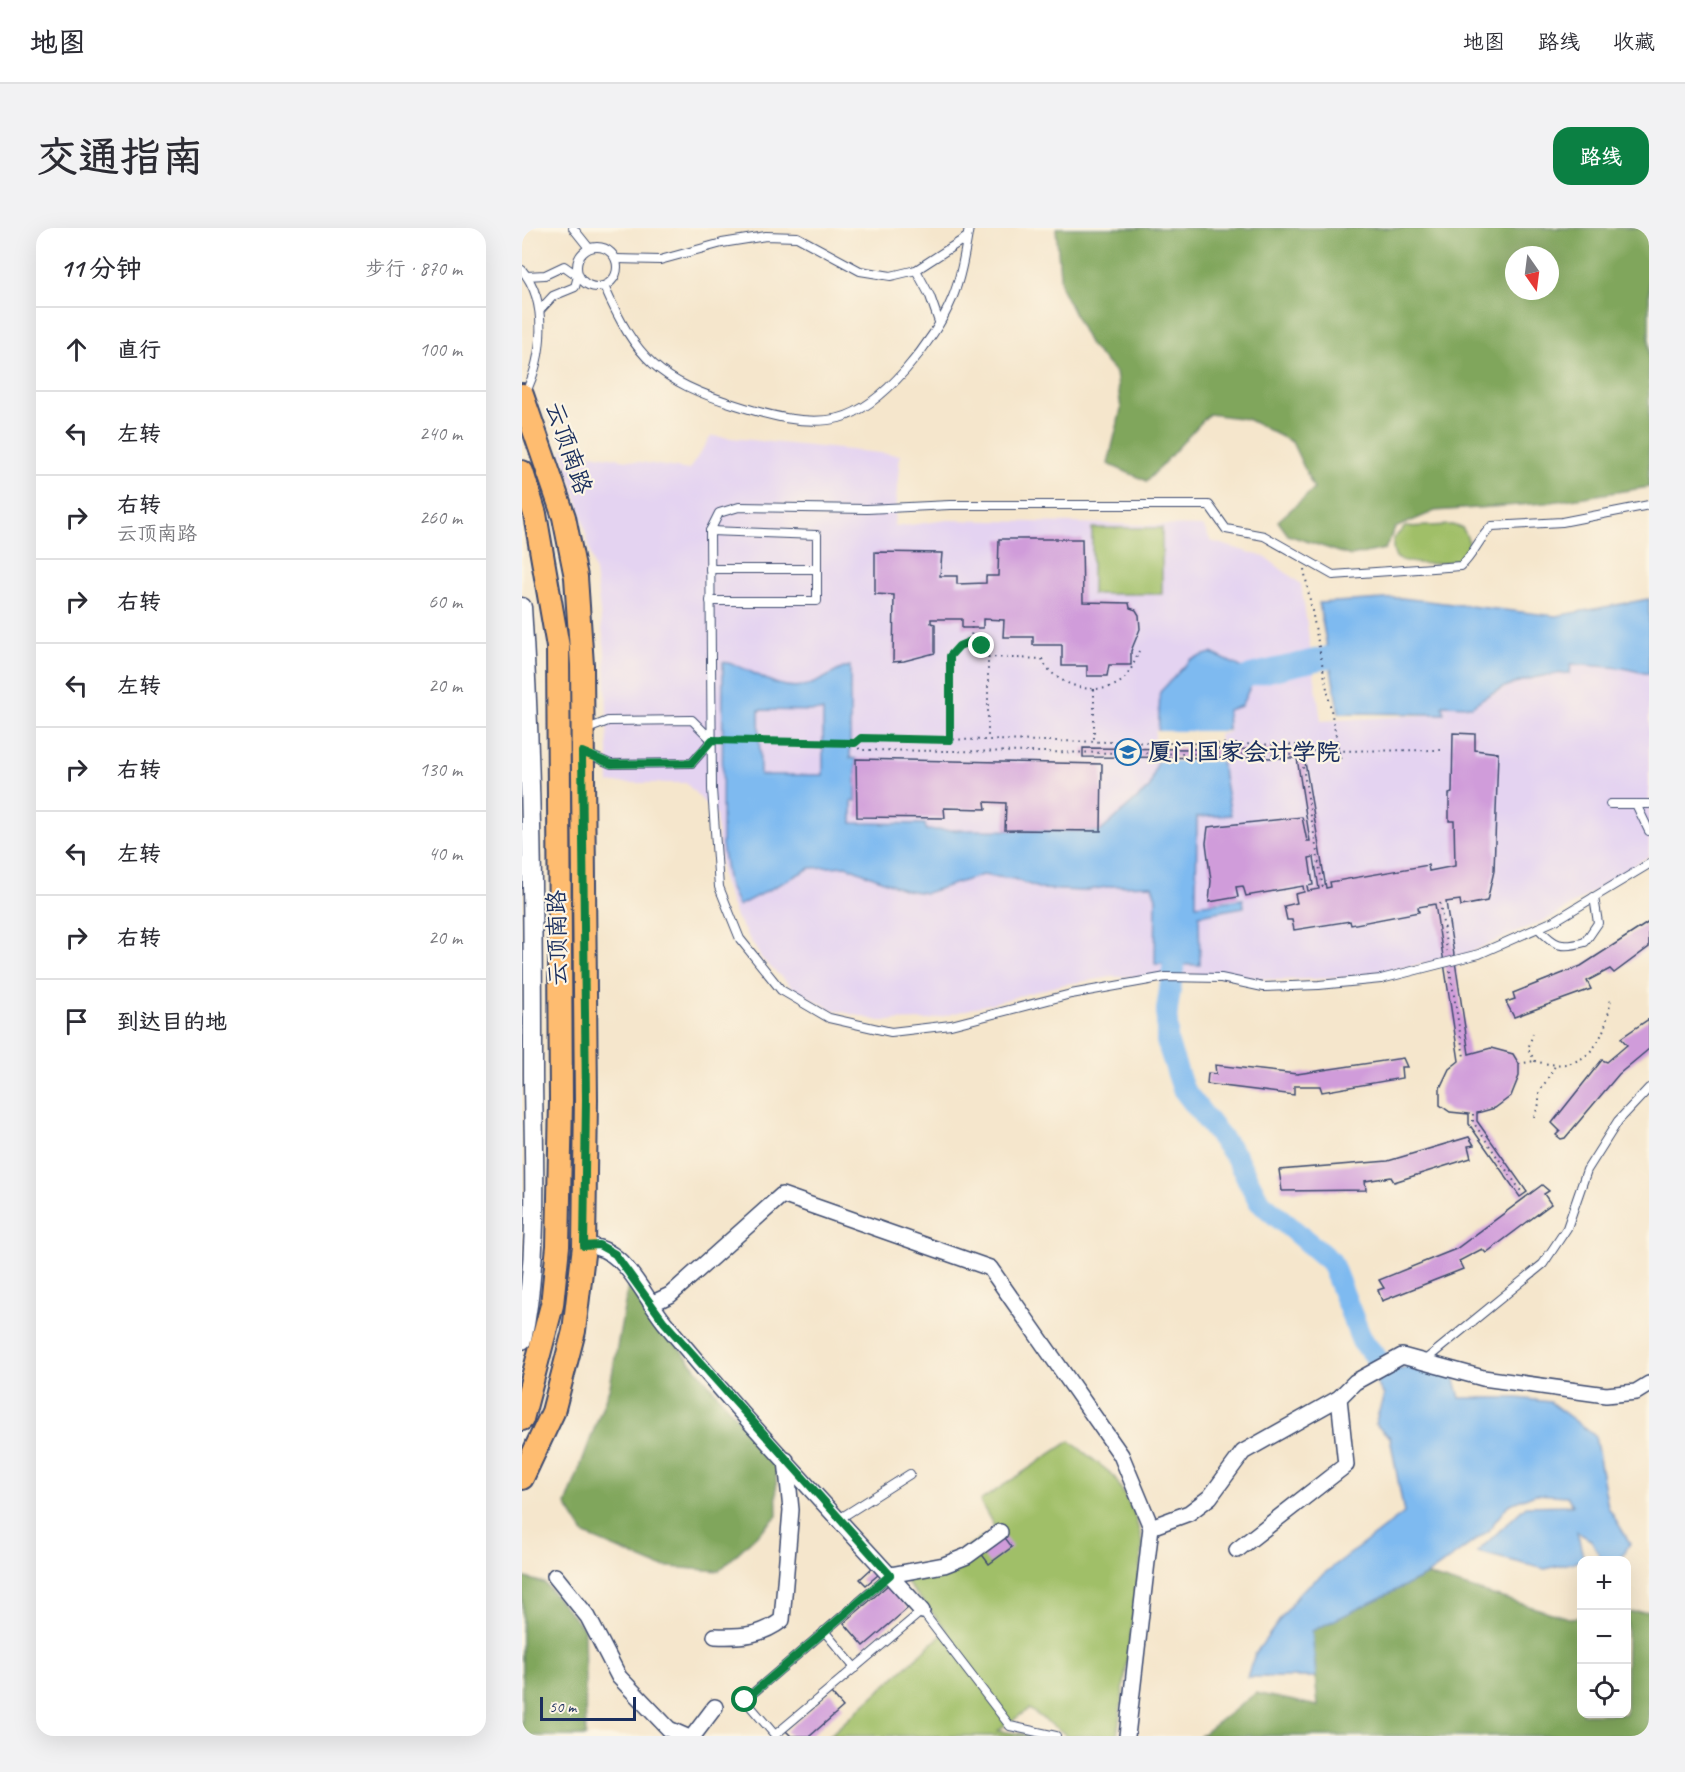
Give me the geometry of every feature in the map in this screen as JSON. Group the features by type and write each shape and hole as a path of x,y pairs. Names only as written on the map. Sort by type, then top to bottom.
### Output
{"main road":[{"name":"云顶南路","path":"522,1419 552,1305 558,1246 571,742 582,665 576,577 564,517 523,397"},
{"name":"云顶南路","path":"522,472 535,514 551,597 571,742 586,1100 584,1246 574,1331 553,1412 522,1478"},
{"path":"561,1100 586,1100"}],"street":[{"path":"522,607 532,842 533,1086 532,1275 522,1340"},
{"path":"651,1304 670,1294 782,1195 990,1268 1120,1455 1151,1527 1127,1736"},
{"path":"584,1246 599,1245 615,1254 651,1304 786,1460 922,1611"},
{"path":"1151,1527 1189,1513 1210,1497 1243,1452 1339,1398 1355,1382 1402,1356 1483,1378 1606,1395 1636,1392 1649,1384"},
{"path":"1237,1550 1346,1465 1339,1398"},
{"path":"715,1636 745,1637 768,1631 782,1620 791,1510 786,1460"},
{"path":"890,1575 944,1565 967,1556 1000,1532"},
{"path":"555,1576 588,1617 619,1677 669,1729 685,1736"},
{"path":"693,1736 715,1707"}],"lane":[{"path":"573,228 589,248"},
{"path":"604,286 623,329 647,360 670,377 706,396 762,413 811,420 839,418 864,408 897,379 930,338 953,298 969,228"},
{"path":"616,260 660,260 722,243 766,236 797,237 860,271 891,276 916,270 967,237"},
{"path":"523,397 538,354 540,309 525,273 545,275 564,266 578,276 588,286 604,286 616,275 616,260 605,248 589,248 577,259 578,276 575,287 553,296 540,309"},
{"path":"916,270 930,296 939,322"},
{"path":"1649,505 1562,522 1492,526 1483,534 1468,560 1461,566 1333,575 1264,536 1226,529 1209,505 950,505 867,510 739,507 719,513 710,531 714,834 719,887 740,939 781,990 829,1018 891,1032 951,1025 1071,994 1166,977 1221,978 1263,987 1381,979 1479,954 1538,928 1649,864"},
{"path":"710,531 817,535 817,601 710,601"},
{"path":"710,569 817,569"},
{"path":"571,742 608,721 692,720 712,740"},
{"path":"571,742 611,764 692,763 712,740"},
{"path":"1610,804 1649,804"},
{"path":"1636,804 1649,831"},
{"path":"1538,928 1551,943 1569,947 1585,942 1598,923 1594,897"},
{"path":"1422,1362 1543,1264 1567,1228 1587,1170 1618,1121 1649,1088"},
{"path":"839,1519 910,1474"},
{"path":"890,1575 745,1700 775,1735 922,1611 1010,1726 1056,1736"},
{"path":"824,1632 855,1668"}],"path":[{"path":"1301,557 1341,762"},
{"path":"971,641 972,619"},
{"path":"950,740 950,656 959,646 971,641 982,646 988,657 988,740"},
{"path":"988,657 1042,659 1052,674 1065,682 1094,689 1115,685 1123,680 1139,651"},
{"path":"1094,689 1094,742"},
{"path":"712,740 855,743 861,738 1299,745 1309,751"},
{"path":"855,743 860,750 1301,755 1309,751 1445,750"},
{"path":"1301,755 1323,889"},
{"path":"1440,903 1447,951"},
{"path":"1450,968 1464,1057"},
{"path":"1519,1064 1535,1061 1556,1066 1571,1063 1592,1051 1603,1035 1611,997"},
{"path":"1533,1033 1528,1049 1535,1061"},
{"path":"1534,1117 1539,1104 1539,1093 1556,1066"},
{"path":"1473,1114 1473,1122 1524,1194"}],"shaded area":[{"name":"厦门国家会计学院","path":"711,436 900,455 894,527 947,520 1203,526 1211,541 1265,557 1301,584 1321,721 1443,714 1443,705 1472,706 1481,699 1518,682 1550,674 1570,673 1571,664 1623,668 1649,674 1649,856 1555,916 1463,955 1392,970 1340,978 1282,980 1204,975 1112,977 1060,985 929,1020 880,1021 831,1009 793,988 762,959 736,917 722,879 716,815 686,783 609,783 605,652 595,572 579,505 561,449 689,470"}],"green space":[{"path":"1056,228 1649,228 1649,487 1545,503 1435,511 1395,528 1385,549 1351,556 1288,535 1278,521 1314,489 1292,442 1247,419 1209,414 1147,481 1108,464 1121,409 1116,373 1090,345 1061,287"},
{"path":"1452,525 1462,528 1469,542 1466,552 1458,559 1429,564 1415,563 1396,557 1393,539 1405,527"},
{"path":"1092,528 1162,528 1162,594 1092,594"},
{"path":"628,1286 776,1465 777,1516 719,1571 658,1566 585,1535 566,1505 610,1386"},
{"path":"1070,1441 1114,1476 1134,1513 1143,1544 1117,1736 1068,1736 1029,1709 998,1731 1039,1736 829,1736 947,1630 906,1582 996,1530 980,1501"},
{"path":"1427,1575 1568,1618 1577,1617 1577,1718 1631,1718 1631,1613 1649,1611 1649,1736 1200,1736 1256,1693 1318,1706 1311,1631"},
{"path":"522,1577 544,1583 584,1629 586,1736 522,1736"}],"water":[{"path":"1401,598 1556,616 1649,599 1649,674 1623,668 1571,664 1570,673 1518,682 1494,692 1472,706 1443,705 1444,714 1339,713 1319,603"},
{"path":"1211,653 1241,667 1252,683 1241,706 1227,710 1228,730 1216,733 1231,815 1197,817 1196,905 1243,899 1244,907 1199,915 1200,965 1155,964 1156,898 1152,885 1113,886 1082,891 1041,889 1014,879 982,875 926,893 906,890 846,866 810,868 738,906 728,884 722,845 723,662 743,668 771,682 792,687 809,685 850,666 850,758 856,759 856,801 852,801 852,823 925,824 926,830 1101,831 1150,787 1157,763 1160,692 1191,659","holes":["759,710 823,711 823,775 760,775"]},
{"path":"1412,1364 1422,1373 1453,1373 1460,1398 1518,1398 1550,1402 1595,1436 1608,1507 1630,1543 1622,1556 1600,1556 1591,1540 1577,1532 1583,1556 1577,1556 1577,1562 1545,1569 1477,1552 1526,1506 1573,1505 1567,1496 1535,1494 1508,1505 1487,1532 1427,1575 1312,1631 1316,1677 1247,1677 1255,1654 1301,1591 1404,1513 1390,1437 1375,1424 1384,1395 1376,1382"}],"pier":[{"path":"1155,731 1231,731 1219,735 1224,761 1154,761"}],"building":[{"path":"999,539 1082,539 1083,602 1129,603 1130,608 1136,610 1139,615 1140,629 1131,651 1131,665 1109,665 1107,676 1087,676 1087,666 1062,666 1062,645 1033,645 1033,637 1003,637 1004,620 983,619 983,628 962,628 962,619 931,619 931,623 935,624 935,653 893,662 894,595 875,594 875,552 942,553 940,576 957,576 957,584 986,583 986,576 998,576"},
{"path":"1453,733 1475,734 1475,750 1498,753 1494,871 1487,901 1461,906 1460,900 1446,902 1469,1054 1491,1048 1513,1054 1519,1064 1519,1076 1511,1096 1495,1108 1477,1113 1477,1121 1527,1192 1520,1197 1469,1124 1469,1114 1450,1112 1440,1105 1440,1088 1449,1069 1459,1061 1435,904 1418,907 1419,912 1351,925 1350,921 1294,930 1292,920 1287,920 1284,906 1297,903 1295,894 1304,892 1303,886 1246,896 1243,886 1236,887 1238,897 1209,902 1211,881 1206,843 1208,827 1302,817 1307,841 1310,841 1297,758 1083,757 1083,748 1303,750 1326,888 1331,887 1330,882 1428,865 1429,871 1455,866 1454,821 1449,821 1449,794 1452,793","holes":["1314,857 1319,889 1308,891 1307,886 1313,885 1309,858"]},
{"path":"856,759 1102,764 1101,831 1005,830 1006,803 985,802 986,809 944,808 945,818 857,817"},
{"path":"1649,922 1649,947 1614,973 1610,969 1587,981 1591,989 1514,1017 1506,1002 1515,999 1513,993 1581,966"},
{"path":"1649,1019 1649,1049 1619,1074 1565,1138 1561,1139 1556,1135 1560,1131 1552,1123 1602,1060 1607,1062 1627,1045 1621,1038"},
{"path":"1403,1058 1407,1067 1401,1067 1402,1078 1322,1092 1320,1086 1294,1086 1294,1095 1207,1084 1208,1073 1216,1074 1215,1065 1297,1074"},
{"path":"1469,1137 1474,1145 1468,1146 1471,1158 1394,1182 1391,1177 1365,1181 1366,1190 1282,1191 1279,1170 1388,1161"},
{"path":"1542,1185 1549,1191 1544,1194 1551,1204 1486,1253 1482,1249 1459,1261 1463,1269 1382,1301 1378,1290 1384,1288 1379,1280 1456,1249"},
{"path":"1003,1535 1012,1547 989,1564 980,1552"},
{"path":"872,1568 878,1575 866,1585 860,1579"},
{"path":"888,1585 908,1608 864,1646 844,1623"},
{"path":"831,1693 843,1707 810,1736 791,1736 786,1731"}],"waterway":[{"path":"1220,689 1251,675 1359,650"},
{"path":"1178,935 1167,1010 1167,1041 1183,1089 1236,1157 1259,1201 1331,1262 1362,1341 1391,1375"}],"place":[{"name":"厦门国家会计学院","path":"1128,752"}],"route":[{"path":"745,1700 890,1575 664,1322 615,1254 599,1245 584,1246 586,1100 582,752 611,764 692,763 712,740 855,743 861,738 950,740 950,656 959,646 971,641 982,646"}]}
